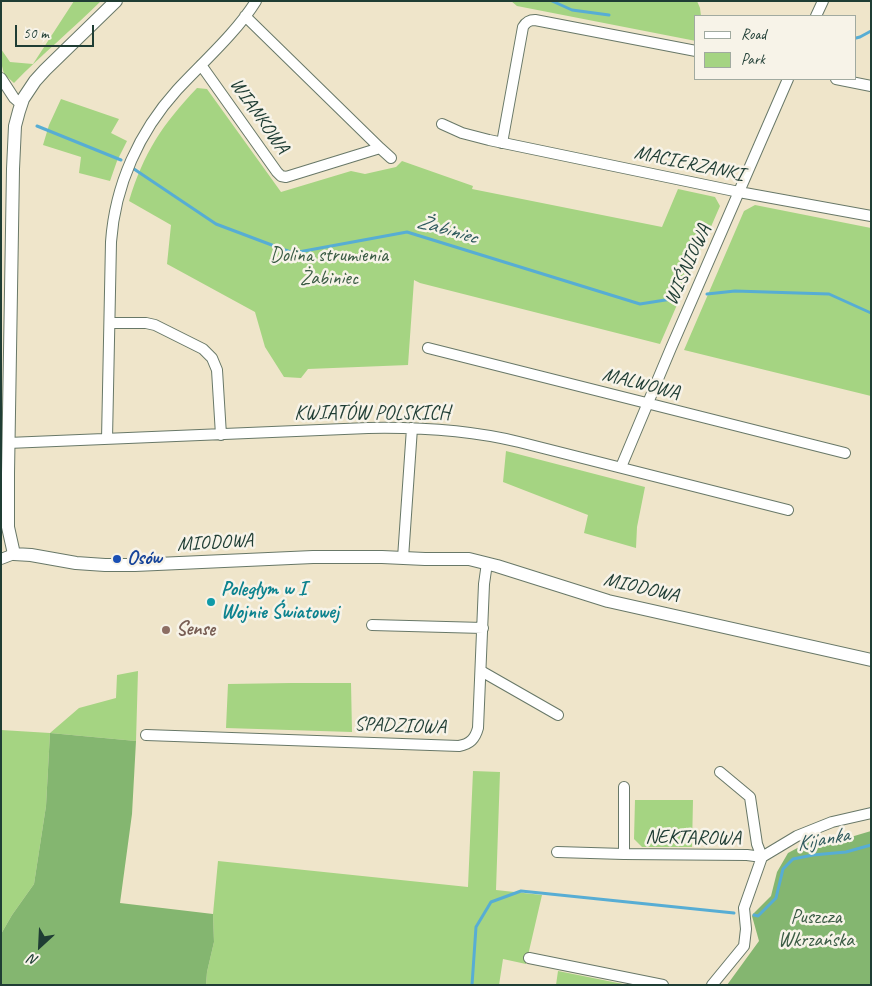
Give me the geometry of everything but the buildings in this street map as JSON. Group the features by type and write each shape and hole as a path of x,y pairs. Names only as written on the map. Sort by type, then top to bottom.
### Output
{"street":[{"path":"14,554 8,526 8,443 15,126 21,104 30,88 45,70 116,1"},
{"path":"107,440 112,231 123,182 139,144 155,118 176,91 245,16 256,1"},
{"path":"816,15 823,1"},
{"path":"245,16 391,158"},
{"path":"502,143 521,34 523,27 530,20 694,50"},
{"name":"WIANKOWA","path":"201,65 281,176 286,177 380,148"},
{"path":"1,78 14,98 21,104"},
{"name":"WIŚNIOWA","path":"621,467 788,80"},
{"path":"841,80 871,86"},
{"name":"MACIERZANKI","path":"442,124 462,133 502,143 739,192 871,216"},
{"path":"110,323 146,323 155,325 208,353 215,363 217,370 221,435"},
{"name":"MALWOWA","path":"428,348 845,453"},
{"name":"KWIATÓW POLSKICH","path":"8,443 221,435 342,428 412,428 483,434 788,510"},
{"path":"403,558 412,428"},
{"name":"MIODOWA","path":"1,559 14,554 31,554 76,563 116,565 296,558 469,559 608,600 871,660"},
{"name":"SPADZIOWA","path":"146,735 449,746 466,745 474,739 478,728 484,584 487,564"},
{"path":"372,625 483,628"},
{"path":"481,671 558,715"},
{"path":"720,772 750,797 757,844 762,857"},
{"name":"NEKTAROWA","path":"624,786 624,854"},
{"path":"712,985 744,946 746,929 744,908 762,857 797,836 814,829 832,822 871,813"},
{"name":"NEKTAROWA","path":"558,852 747,855 762,857"},
{"path":"529,958 663,985"}],"green space":[{"path":"74,1 101,1 80,22 33,64"},
{"path":"511,1 697,1 701,15 694,15 694,41 517,6"},
{"path":"1,49 10,62 33,64 14,83 4,74 1,62"},
{"name":"Dolina strumienia Żabiniec","path":"197,88 207,89 281,192 351,171 365,174 396,167 402,161 473,186 472,189 662,227 678,189 715,197 720,206 660,344 414,280 408,365 308,369 301,378 284,377 265,347 255,312 167,264 171,225 129,201 148,153 164,127"},
{"path":"61,99 119,119 111,133 127,141 110,181 79,173 81,157 43,145 49,125"},
{"path":"755,205 871,228 871,396 684,350 744,211"},
{"path":"506,451 645,487 637,527 636,548 584,533 588,515 503,482"},
{"path":"138,671 136,741 50,733 79,708 116,698 117,675"},
{"path":"351,683 352,732 226,728 228,684"},
{"path":"1,730 50,733 46,806 34,884 1,934"},
{"path":"50,733 136,741 132,814 120,903 213,914 214,942 206,985 1,985 1,934 34,884 46,806"},
{"path":"473,771 500,772 496,890 542,895 526,964 503,959 499,985 206,985 214,942 213,914 218,861 468,887"},
{"path":"635,800 693,800 692,847 642,847 634,839"},
{"name":"Puszcza Wkrzańska","path":"871,831 871,985 727,985 759,941 752,916 771,896 777,872 788,853 818,837 834,842"},
{"path":"558,971 628,985 556,985"}],"waterway":[{"path":"552,1 572,10 609,15"},
{"path":"857,38 871,31"},
{"name":"Żabiniec","path":"37,126 121,160"},
{"name":"Żabiniec","path":"134,169 216,224 293,253 407,232 640,304 678,298"},
{"name":"Żabiniec","path":"707,294 735,291 829,294 871,313"},
{"name":"Kijanka","path":"754,915 758,916 776,898 783,869 793,859 846,852 871,845"},
{"path":"472,985 476,927 491,902 521,891 734,913"}],"place":[{"name":"Osów","path":"117,559"},
{"name":"Poległym w I Wojnie Światowej","path":"211,602"},
{"name":"Sense","path":"166,630"}]}
